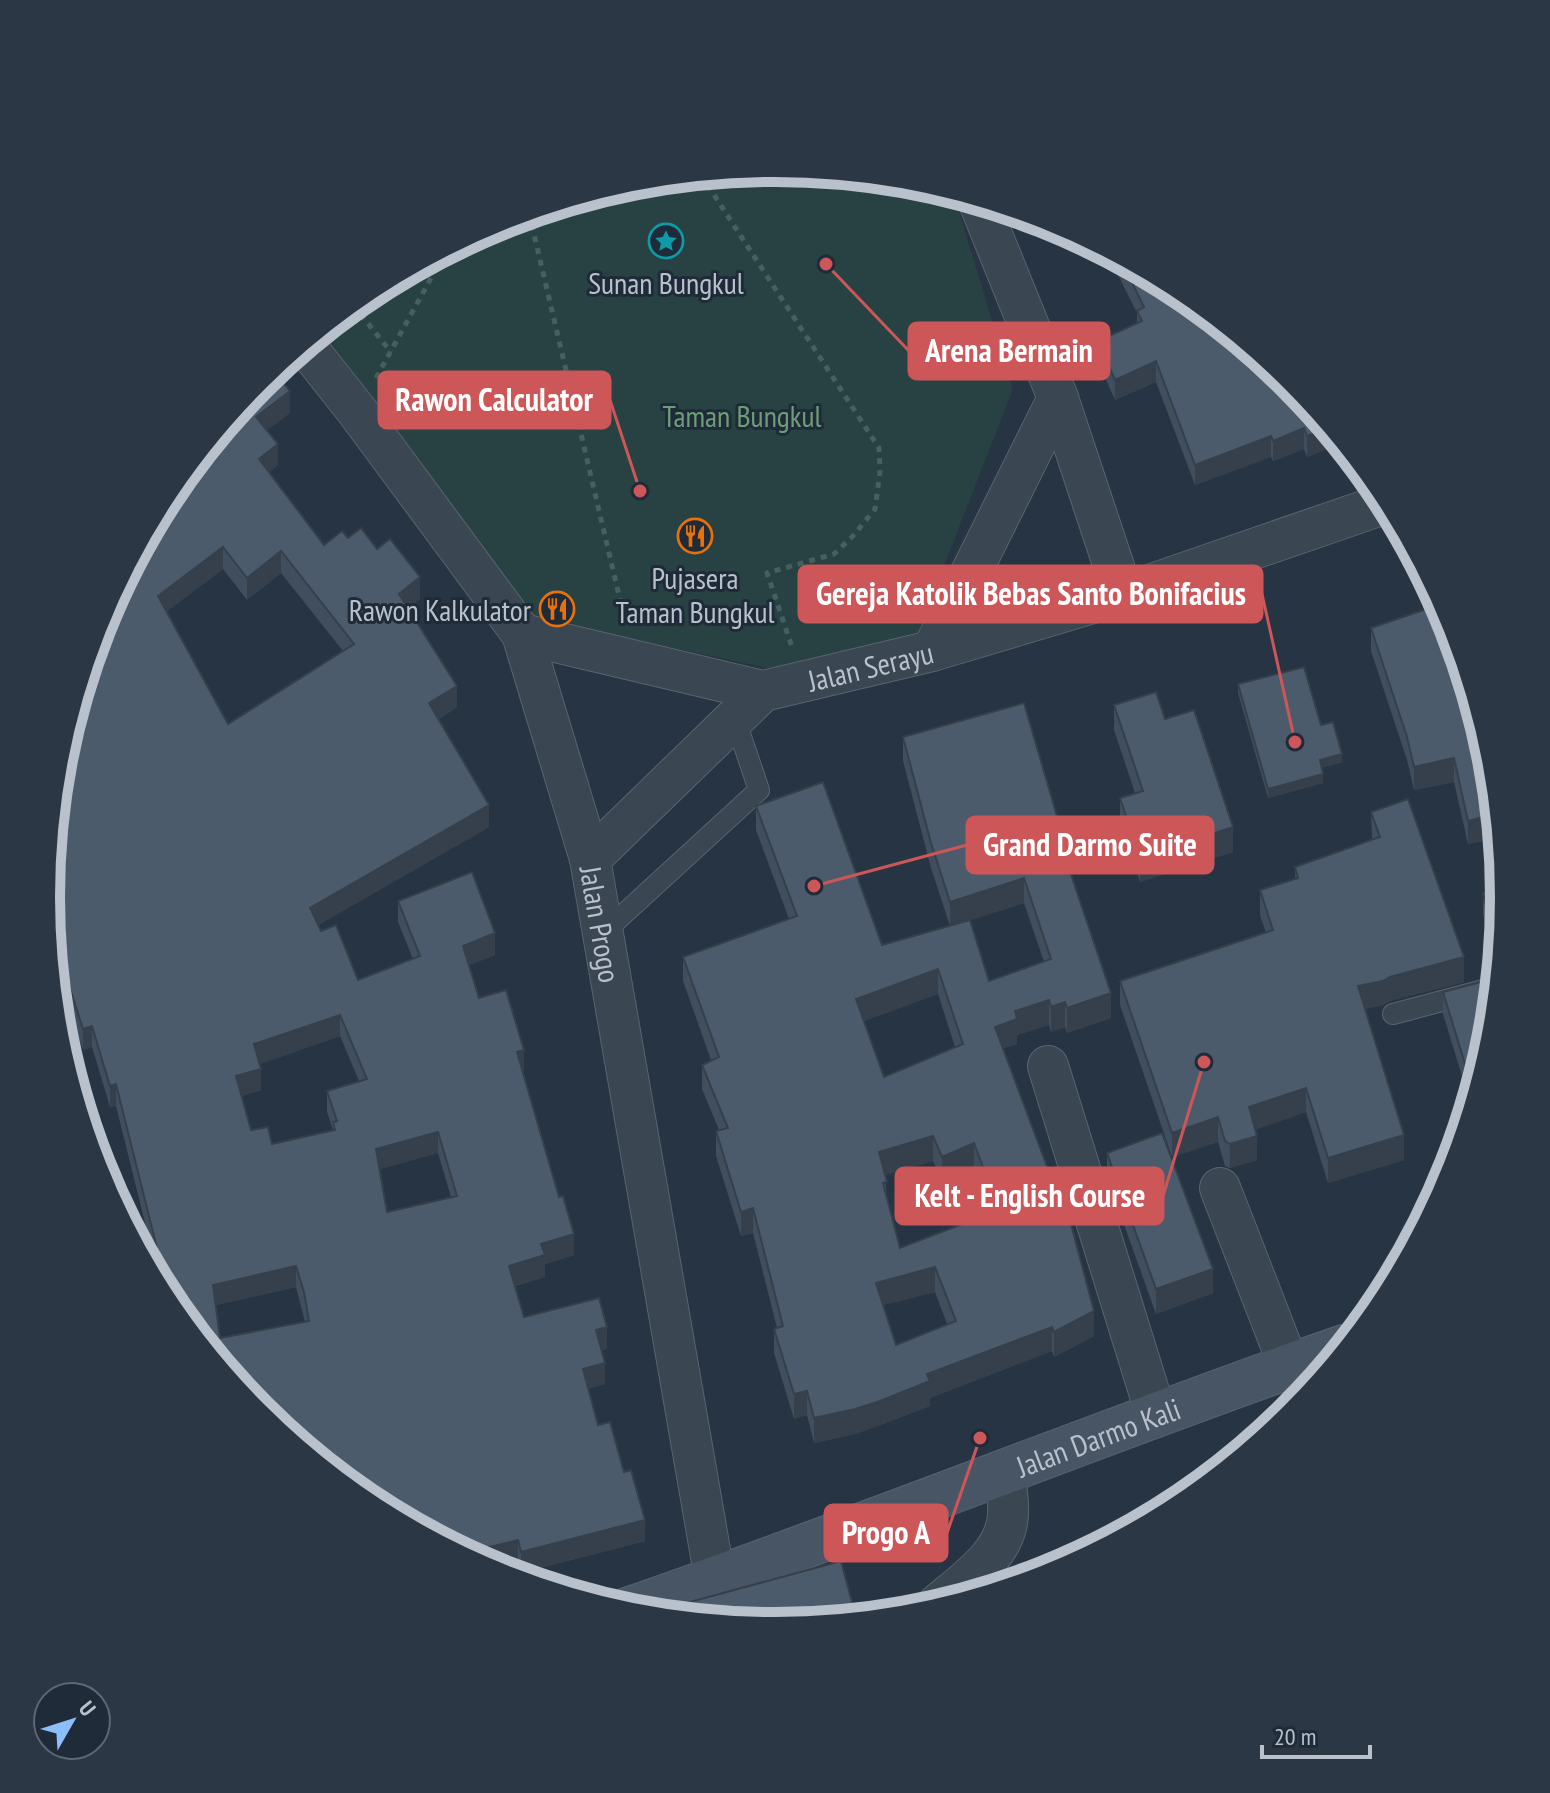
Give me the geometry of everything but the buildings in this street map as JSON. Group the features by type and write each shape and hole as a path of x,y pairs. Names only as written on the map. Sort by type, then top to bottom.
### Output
{"main road":[{"name":"Jalan Darmo Kali","path":"654,1601 1324,1354"}],"street":[{"path":"983,213 1058,398 1123,594"},
{"name":"Jalan Progo","path":"311,353 522,634 590,859 715,1579"},
{"path":"932,651 1058,398"},
{"name":"Jalan Serayu","path":"522,634 763,691 932,651 1123,594 1375,507"},
{"path":"590,859 763,691"},
{"path":"1048,1066 1156,1414"},
{"path":"1220,1188 1289,1366"},
{"path":"958,1588 991,1555 1002,1537 1008,1517 1005,1472"}],"lane":[{"path":"603,933 759,790 735,719"},
{"path":"1393,1014 1484,990"}],"path":[{"path":"708,185 879,448 880,472 875,509 853,536 834,554 767,573 805,682"},
{"path":"532,224 635,661"},
{"path":"357,411 437,267"},
{"path":"361,314 391,352"}],"green space":[{"name":"Taman Bungkul","path":"728,183 822,183 914,195 957,205 1013,389 917,635 777,670 536,619 324,343 378,302 459,255 545,219 636,195"}],"place":[{"name":"Sunan Bungkul","path":"666,241"},
{"name":"Arena Bermain","path":"826,264"},
{"name":"Rawon Calculator","path":"640,491"},
{"name":"Pujasera Taman Bungkul","path":"695,536"},
{"name":"Rawon Kalkulator","path":"557,609"},
{"name":"Gereja Katolik Bebas Santo Bonifacius","path":"1295,742"},
{"name":"Grand Darmo Suite","path":"814,886"},
{"name":"Kelt - English Course","path":"1204,1062"},
{"name":"Progo A","path":"980,1438"}]}
